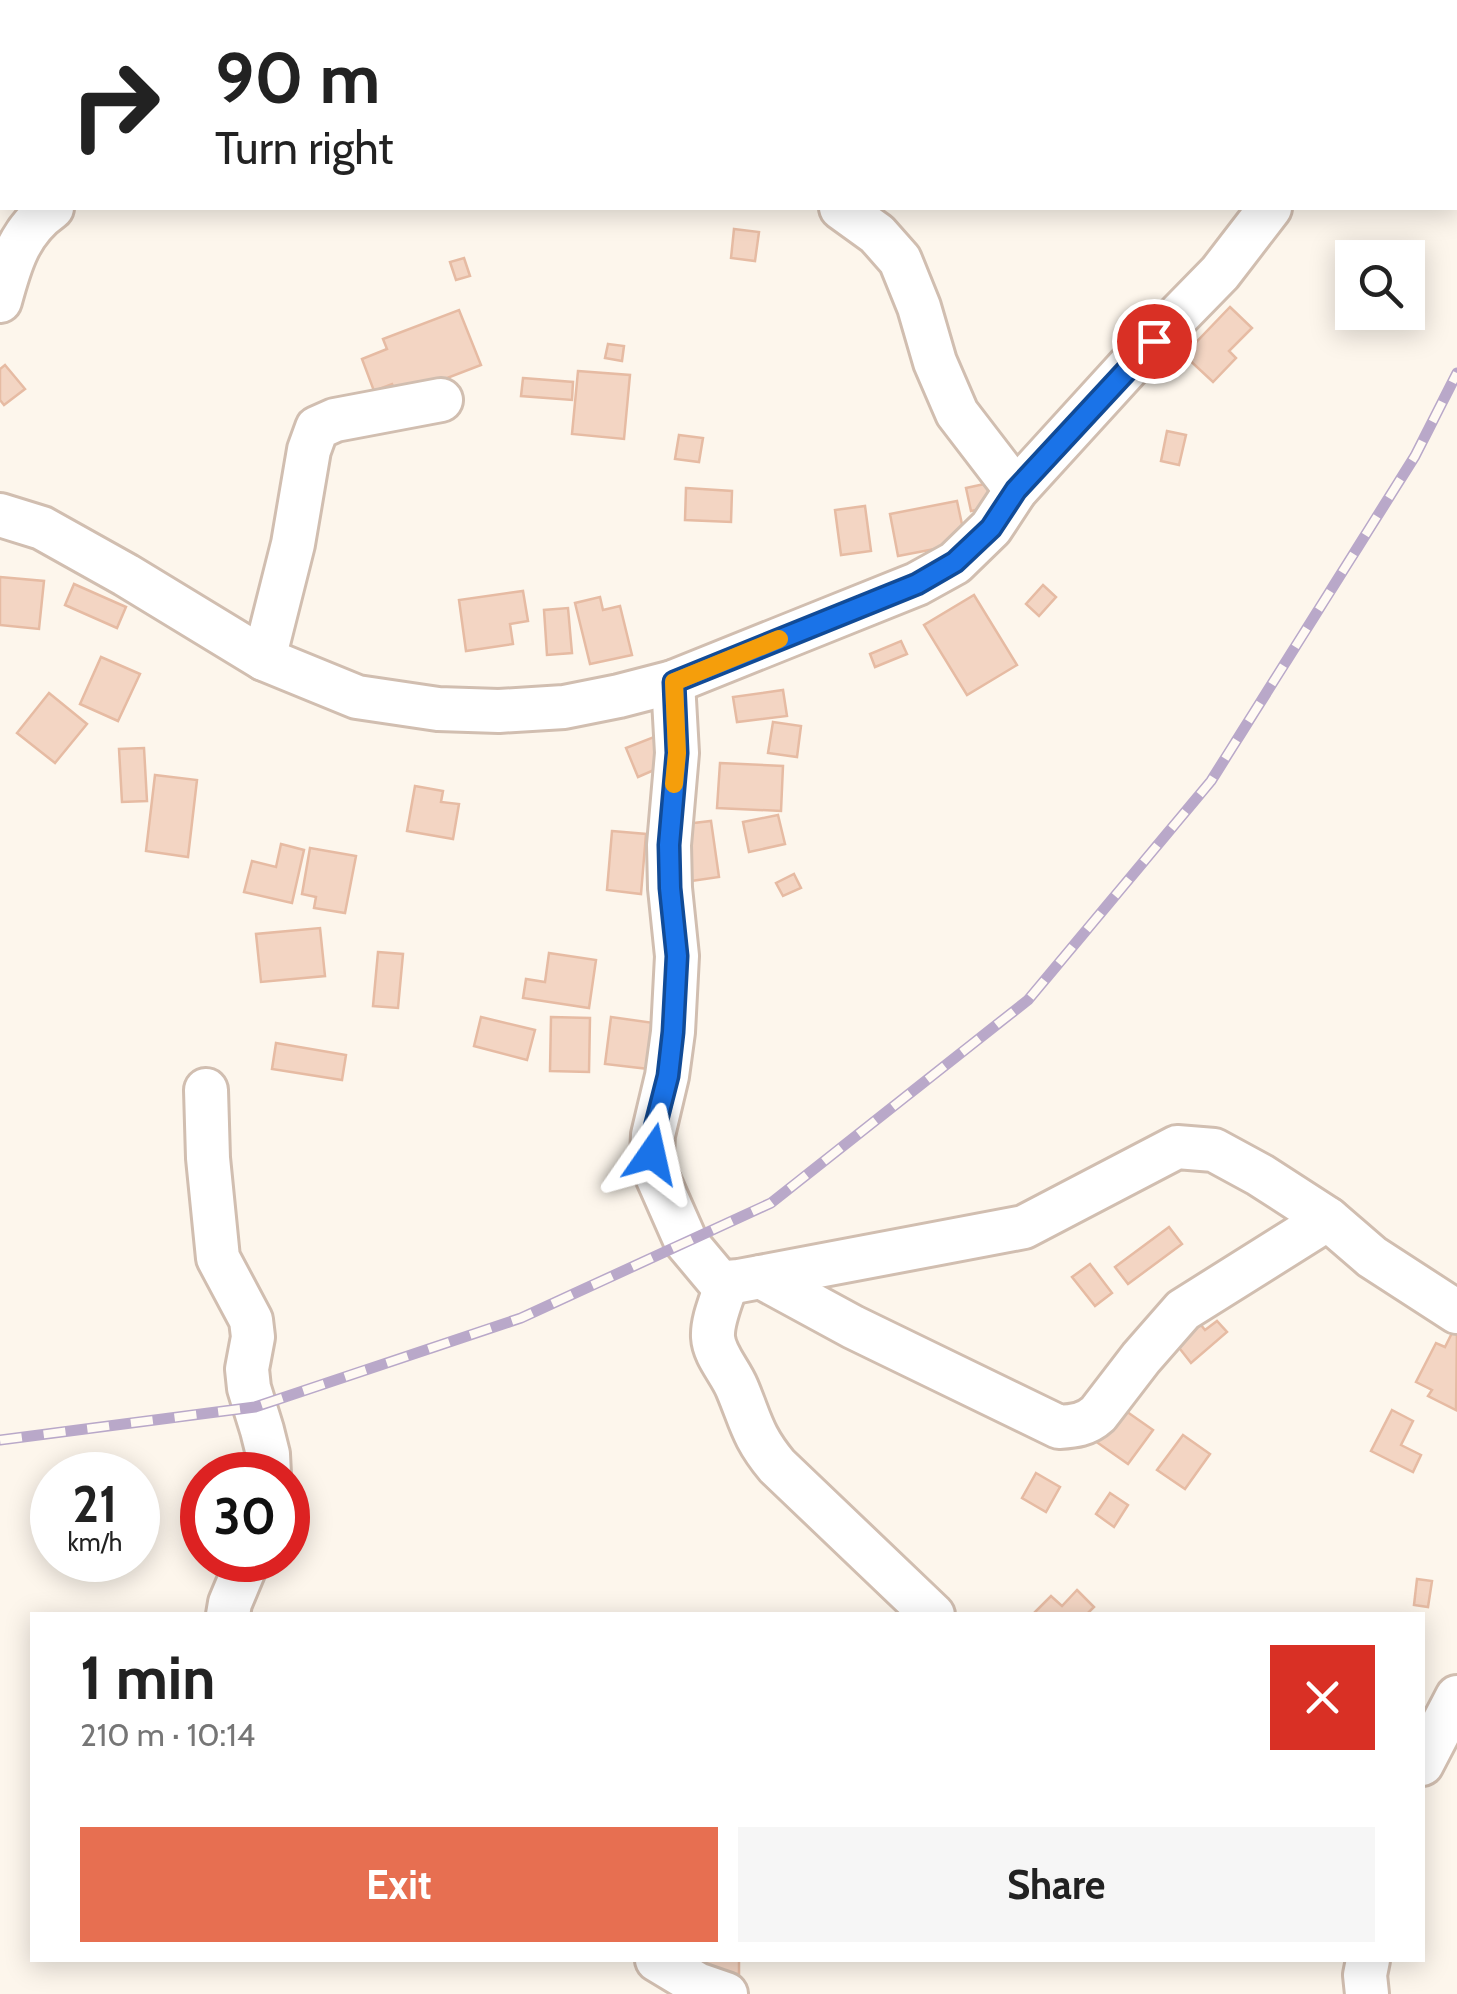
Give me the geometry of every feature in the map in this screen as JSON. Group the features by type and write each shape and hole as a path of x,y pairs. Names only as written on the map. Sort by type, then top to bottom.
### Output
{"street":[{"path":"0,301 20,240 36,218 49,210"},
{"path":"844,210 877,234 900,260 957,413 1016,490"},
{"path":"0,515 42,528 264,659 357,697 438,709 499,711 564,707 619,696 674,682 917,584 955,562 991,528 1016,490 1131,364 1220,273 1268,210"},
{"path":"264,659 317,428 336,420 441,400"},
{"path":"674,682 677,753 669,845 677,956 668,1076 652,1154 656,1174 686,1242 717,1279 744,1280 1024,1226 1177,1147 1214,1150 1260,1175 1328,1219 1372,1257 1457,1312"},
{"path":"206,1090 218,1258 251,1320 249,1388 266,1452"},
{"path":"744,1280 854,1327 1058,1426 1070,1426 1090,1422 1098,1414 1183,1310 1328,1219"},
{"path":"744,1280 713,1338 759,1444 777,1466 930,1612"},
{"path":"228,1612 239,1582"},
{"path":"1425,1758 1457,1697"},
{"path":"659,1962 697,1984 726,1994"},
{"path":"1367,1994 1368,1962"}],"building":[{"path":"734,229 759,232 755,261 731,258"},
{"path":"464,258 470,276 456,280 450,262"},
{"path":"1230,307 1252,328 1229,351 1236,358 1213,382 1184,355"},
{"path":"459,310 481,365 398,397 392,384 374,391 362,359 387,349 383,339"},
{"path":"608,344 624,346 622,361 605,358"},
{"path":"5,365 25,389 4,405 0,400 0,369"},
{"path":"578,371 630,375 624,439 572,434"},
{"path":"523,378 573,382 572,400 521,396"},
{"path":"1167,431 1186,435 1179,465 1161,461"},
{"path":"679,435 703,438 699,462 675,459"},
{"path":"989,483 994,506 971,511 966,488"},
{"path":"686,488 732,491 731,522 685,520"},
{"path":"957,501 966,543 898,556 890,514"},
{"path":"865,506 871,551 841,555 835,510"},
{"path":"0,577 44,581 39,629 0,625"},
{"path":"74,584 126,607 117,628 65,605"},
{"path":"1043,585 1056,597 1039,616 1026,604"},
{"path":"523,591 528,621 510,624 513,644 466,651 459,600"},
{"path":"974,595 1017,665 967,695 924,625"},
{"path":"600,597 603,610 620,606 632,655 590,664 575,603"},
{"path":"568,608 572,653 547,655 544,610"},
{"path":"901,641 907,654 875,667 870,654"},
{"path":"101,657 140,674 118,721 80,704"},
{"path":"783,690 787,716 737,722 733,697"},
{"path":"49,693 87,724 55,763 17,733"},
{"path":"773,722 801,726 797,757 768,753"},
{"path":"659,735 670,763 638,777 626,748"},
{"path":"144,748 147,801 122,802 119,749"},
{"path":"720,763 783,766 781,811 717,808"},
{"path":"155,775 197,780 188,857 146,851"},
{"path":"415,786 443,791 441,802 459,804 453,839 407,831"},
{"path":"778,815 785,844 749,852 743,822"},
{"path":"711,821 719,877 684,882 676,825"},
{"path":"612,831 646,834 641,894 607,890"},
{"path":"281,844 304,850 292,903 244,892 252,861 276,867"},
{"path":"310,848 356,856 345,913 314,908 316,897 302,894"},
{"path":"794,874 801,888 783,896 776,883"},
{"path":"320,928 325,976 261,982 256,934"},
{"path":"378,952 403,954 398,1008 373,1006"},
{"path":"549,953 596,960 589,1008 523,998 526,979 545,982"},
{"path":"481,1017 535,1030 527,1060 474,1046"},
{"path":"551,1017 590,1018 589,1072 550,1071"},
{"path":"611,1017 654,1023 649,1069 605,1064"},
{"path":"276,1043 346,1055 342,1080 272,1069"},
{"path":"1169,1227 1182,1244 1128,1284 1115,1267"},
{"path":"1090,1264 1112,1293 1095,1306 1072,1277"},
{"path":"1197,1320 1205,1330 1217,1321 1227,1332 1191,1363 1173,1340"},
{"path":"1453,1331 1457,1333 1456,1410 1428,1396 1432,1390 1416,1382 1436,1343 1445,1347"},
{"path":"1113,1402 1153,1430 1128,1464 1088,1436"},
{"path":"1392,1410 1413,1421 1401,1445 1421,1455 1413,1472 1371,1451"},
{"path":"1183,1435 1210,1454 1185,1489 1157,1470"},
{"path":"1036,1473 1060,1487 1046,1512 1022,1498"},
{"path":"1110,1493 1128,1505 1114,1527 1096,1514"},
{"path":"1417,1579 1432,1581 1428,1607 1414,1605"},
{"path":"1077,1590 1094,1607 1089,1612 1035,1612 1051,1596 1062,1606"},
{"path":"697,1962 739,1962 739,1974 696,1973"}],"railway":[{"path":"0,1440 255,1407 521,1318 771,1203 1028,1000 1211,781 1415,456 1457,373"}],"slow traffic":[{"path":"674,784 674,682 779,639"}],"route":[{"path":"652,1154 668,1076 677,956 669,845 677,753 674,682 917,584 955,562 991,528 1016,490 1154,341"}]}
